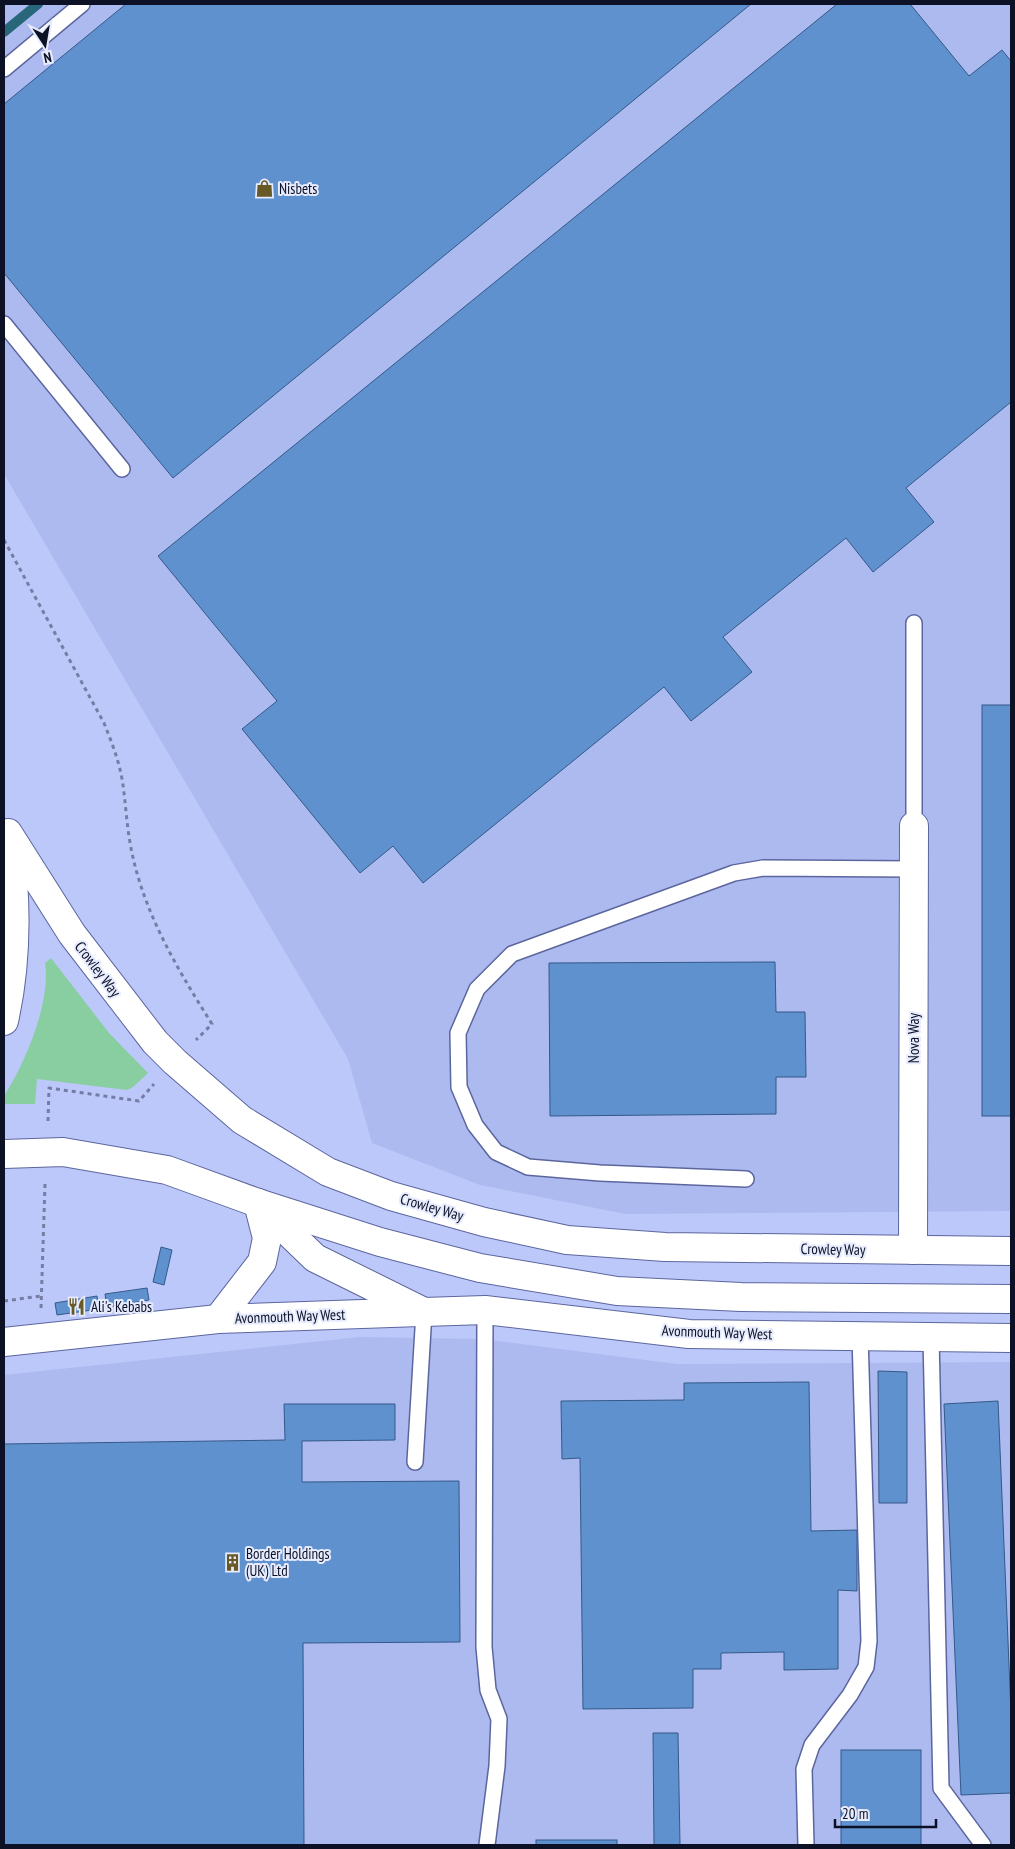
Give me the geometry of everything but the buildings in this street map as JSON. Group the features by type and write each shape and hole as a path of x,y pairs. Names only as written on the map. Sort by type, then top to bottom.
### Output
{"main road":[{"name":"Nova Way","path":"913,1250 914,826"},
{"path":"4,1021 11,992 14,913 14,876 6,828"},
{"name":"Crowley Way","path":"6,828 72,934 120,999 168,1056 242,1120 328,1172 391,1196 465,1217 567,1240 665,1247 1011,1251"},
{"path":"4,1154 63,1152 168,1170 258,1204 380,1242 480,1268 617,1291 742,1297 1011,1299"},
{"name":"Avonmouth Way West","path":"258,1204 315,1258 424,1312"},
{"name":"Avonmouth Way West","path":"218,1319 262,1262 266,1238 258,1204"},
{"name":"Avonmouth Way West","path":"218,1319 486,1310 689,1334 1011,1338"},
{"path":"4,1342 218,1319"}],"lane":[{"path":"4,69 82,4"},
{"path":"4,324 122,469"},
{"path":"914,622 914,826"},
{"path":"746,1178 600,1173 528,1167 496,1152 475,1125 459,1087 458,1032 477,989 512,954 734,873 763,868 914,869"},
{"path":"486,1310 484,1647 488,1690 498,1719 497,1766 487,1845"},
{"path":"415,1462 424,1312"},
{"path":"806,1845 804,1769 812,1745 850,1695 866,1667 868,1649 860,1336"},
{"path":"931,1337 940,1788 983,1845"}],"path":[{"path":"4,540 104,723 116,752 123,783 131,851 144,900 183,977 212,1024"},
{"path":"4,1301 41,1296"}],"shaded area":[{"path":"4,4 1011,4 1011,1211 625,1214 480,1185 372,1143 348,1059 4,474"},
{"path":"359,1337 482,1339 677,1364 1011,1362 1011,1845 4,1845 4,1375"}],"green space":[{"path":"51,958 109,1033 148,1073 127,1090 37,1079 35,1104 5,1104 4,1096 20,1067 35,1032 44,996 45,963"}],"waterway":[{"path":"4,32 38,4"}],"place":[{"name":"Nisbets","path":"265,188"},
{"name":"Ali's Kebabs","path":"77,1306"},
{"name":"Border Holdings (UK) Ltd","path":"232,1562"}]}
